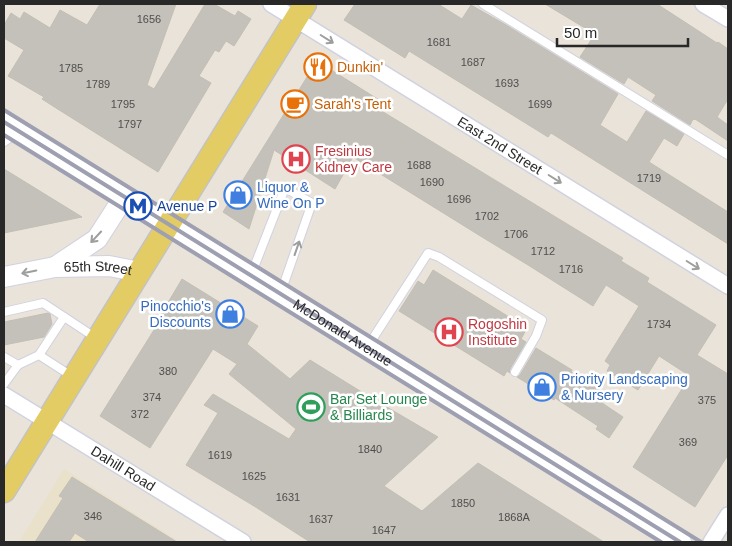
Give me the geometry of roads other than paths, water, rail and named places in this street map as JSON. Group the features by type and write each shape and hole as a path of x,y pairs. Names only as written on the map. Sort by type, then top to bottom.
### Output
{"main road":[{"path":"4,491 301,11"},
{"name":"McDonald Avenue","path":"9,132 124,197 681,542"},
{"name":"65th Street","path":"55,267 97,239 124,197"},
{"name":"65th Street","path":"4,277 55,267 110,266 140,272"}],"street":[{"name":"East 2nd Street","path":"271,4 301,11 728,286"},
{"path":"703,4 728,19"},
{"name":"Dahill Road","path":"4,395 243,542"},
{"path":"711,542 728,515"}],"lane":[{"path":"483,4 728,155"},
{"path":"251,275 285,188 312,203 280,294"},
{"path":"367,348 428,253 440,257 542,320 536,336 515,372"},
{"path":"4,312 43,303 98,339"},
{"path":"4,384 18,365 40,355 64,317"},
{"path":"40,355 74,377"},
{"path":"4,357 18,365"}],"railway":[{"path":"4,110 701,542"},
{"path":"4,122 680,542"},
{"path":"4,135 661,542"}],"place":[{"name":"Dunkin'","path":"318,67"},
{"name":"Sarah's Tent","path":"295,104"},
{"name":"Fresinius Kidney Care","path":"296,159"},
{"name":"Liquor & Wine On P","path":"238,195"},
{"name":"Avenue P","path":"138,206"},
{"name":"Pinocchio's Discounts","path":"230,314"},
{"name":"Rogoshin Institute","path":"449,332"},
{"name":"Priority Landscaping & Nursery","path":"542,387"},
{"name":"Bar Set Lounge & Billiards","path":"311,407"}]}
